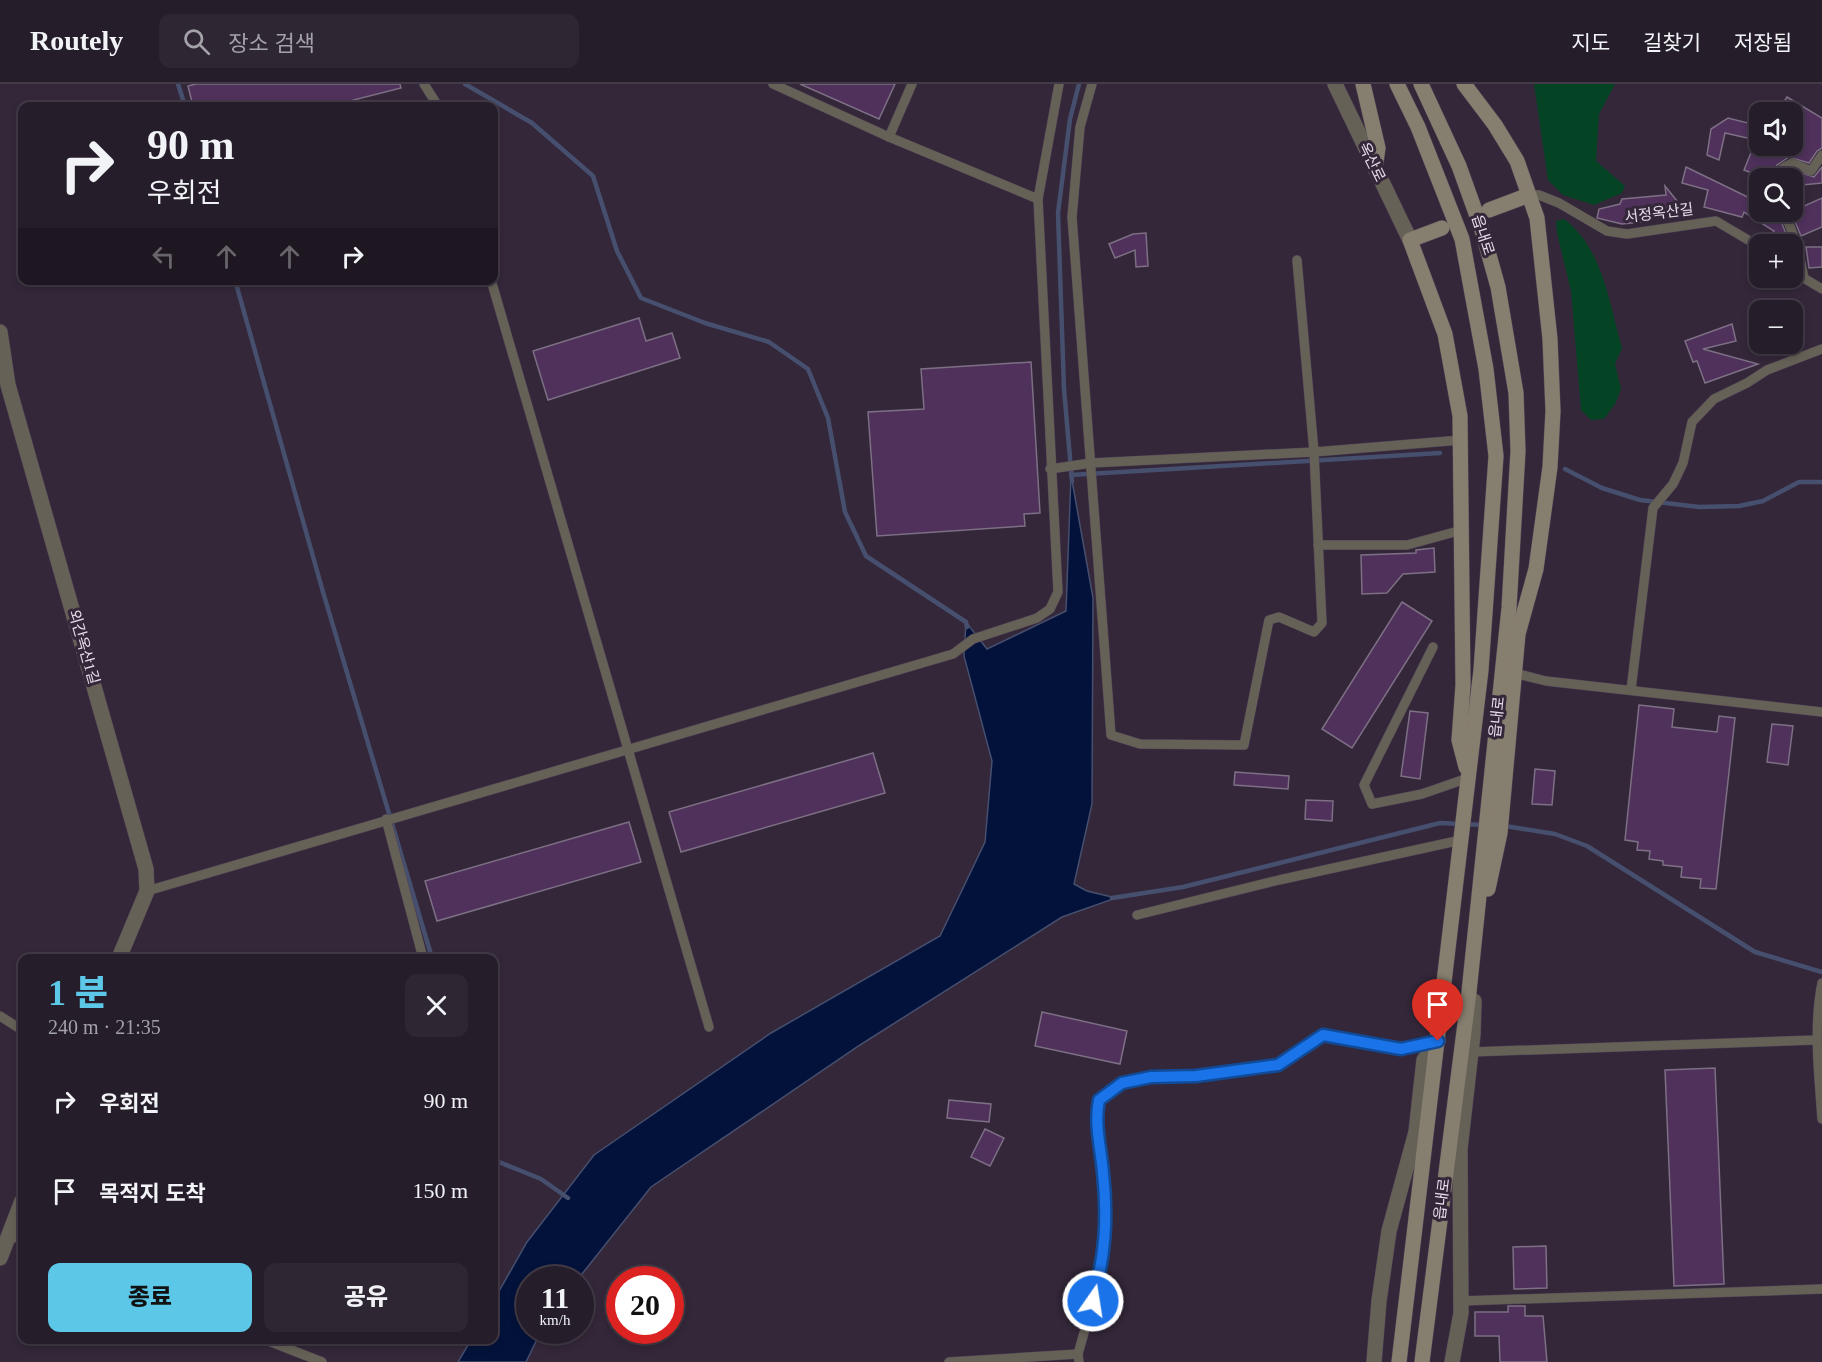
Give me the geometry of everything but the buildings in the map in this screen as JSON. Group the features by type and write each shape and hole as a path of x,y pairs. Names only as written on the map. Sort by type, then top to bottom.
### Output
{"street":[{"name":"옥산로","path":"1335,84 1410,240"},
{"path":"1363,84 1378,148 1376,169"},
{"name":"읍내로","path":"1397,84 1418,127 1462,239 1486,369 1496,456 1481,670 1399,1362"},
{"name":"읍내로","path":"1421,84 1459,166 1482,231 1498,287 1516,393 1518,451 1514,534 1472,963 1422,1362"},
{"path":"1452,1362 1461,1301 1460,1149 1473,1034 1472,963 1500,832 1518,634 1536,569 1550,467 1553,411 1545,278 1537,218 1517,161 1495,125 1464,84"},
{"path":"1489,210 1529,195"},
{"path":"1442,228 1410,240 1445,334 1453,369 1461,440 1462,686 1459,740 1468,778"},
{"name":"외간옥산1길","path":"0,332 8,385 143,857 147,891 121,954"},
{"path":"1374,1362 1378,1301 1389,1232 1416,1132 1424,1059 1438,1041"},
{"path":"0,1258 16,1237"}],"lane":[{"path":"424,84 435,102"},
{"path":"773,84 889,137 1038,199"},
{"path":"889,137 912,84"},
{"path":"147,891 953,654 973,639 1036,618 1050,609 1058,592 1038,199 1059,84"},
{"path":"1092,84 1080,127 1072,217 1111,735 1140,744 1244,746 1269,620 1280,617 1314,632 1322,623 1314,452 1297,260"},
{"path":"1783,168 1792,163 1811,171 1822,155"},
{"name":"서정옥산길","path":"1529,195 1539,195 1559,203 1607,231 1627,234 1716,221 1749,240"},
{"path":"1803,278 1822,289"},
{"path":"492,285 709,1027"},
{"path":"1631,690 1653,508 1673,484 1683,464 1692,422 1714,399 1747,383 1767,370 1822,349"},
{"path":"1050,469 1091,463 1314,452 1461,440"},
{"path":"1318,544 1407,545 1462,530"},
{"path":"1433,647 1364,785 1372,804 1422,794 1468,778"},
{"path":"1514,673 1546,681 1822,712"},
{"path":"386,819 422,954"},
{"path":"1137,915 1461,837"},
{"path":"1822,985 1817,1040 1822,1119"},
{"path":"0,1016 18,1027"},
{"path":"949,1362 1079,1358 1098,1283 1107,1231 1096,1117 1099,1100 1122,1083 1151,1077 1196,1076 1278,1065 1323,1035 1401,1049 1438,1041"},
{"path":"1471,1052 1817,1040"},
{"path":"1461,1301 1822,1289"},
{"path":"276,1344 322,1362"}],"green space":[{"path":"1534,84 1615,84 1599,114 1596,161 1625,186 1622,193 1594,205 1563,195 1548,180"},
{"path":"1564,219 1588,245 1596,261 1603,278 1622,348 1615,364 1621,389 1615,404 1604,419 1591,420 1581,410 1571,291 1557,233 1556,221"}],"water":[{"path":"1071,475 1093,598 1092,804 1074,884 1087,891 1116,898 1062,917 860,1045 651,1187 588,1266 516,1266 516,1344 535,1344 526,1362 458,1362 469,1344 498,1344 498,1293 527,1242 594,1155 771,1033 940,936 985,842 992,761 964,656 966,622 987,649 1066,611"}],"waterway":[{"path":"178,84 184,102"},
{"path":"465,84 496,102"},
{"path":"1072,481 1064,389 1058,213 1070,119 1079,84"},
{"path":"498,103 532,123 593,176 617,251 641,298 705,323 769,342 808,369 828,418 845,512 866,556 966,622 967,627"},
{"path":"236,285 323,592 431,954"},
{"path":"1071,475 1440,453"},
{"path":"1565,469 1602,488 1640,500 1699,507 1739,506 1763,501 1799,482 1822,482"},
{"path":"1112,898 1183,887 1440,823 1484,825"},
{"path":"1505,826 1555,834 1587,846 1755,952 1822,972"},
{"path":"498,1162 541,1179 568,1198"}],"route":[{"path":"1093,1301 1107,1231 1096,1117 1099,1100 1122,1083 1151,1077 1196,1076 1278,1065 1323,1035 1401,1049 1438,1041"}]}
